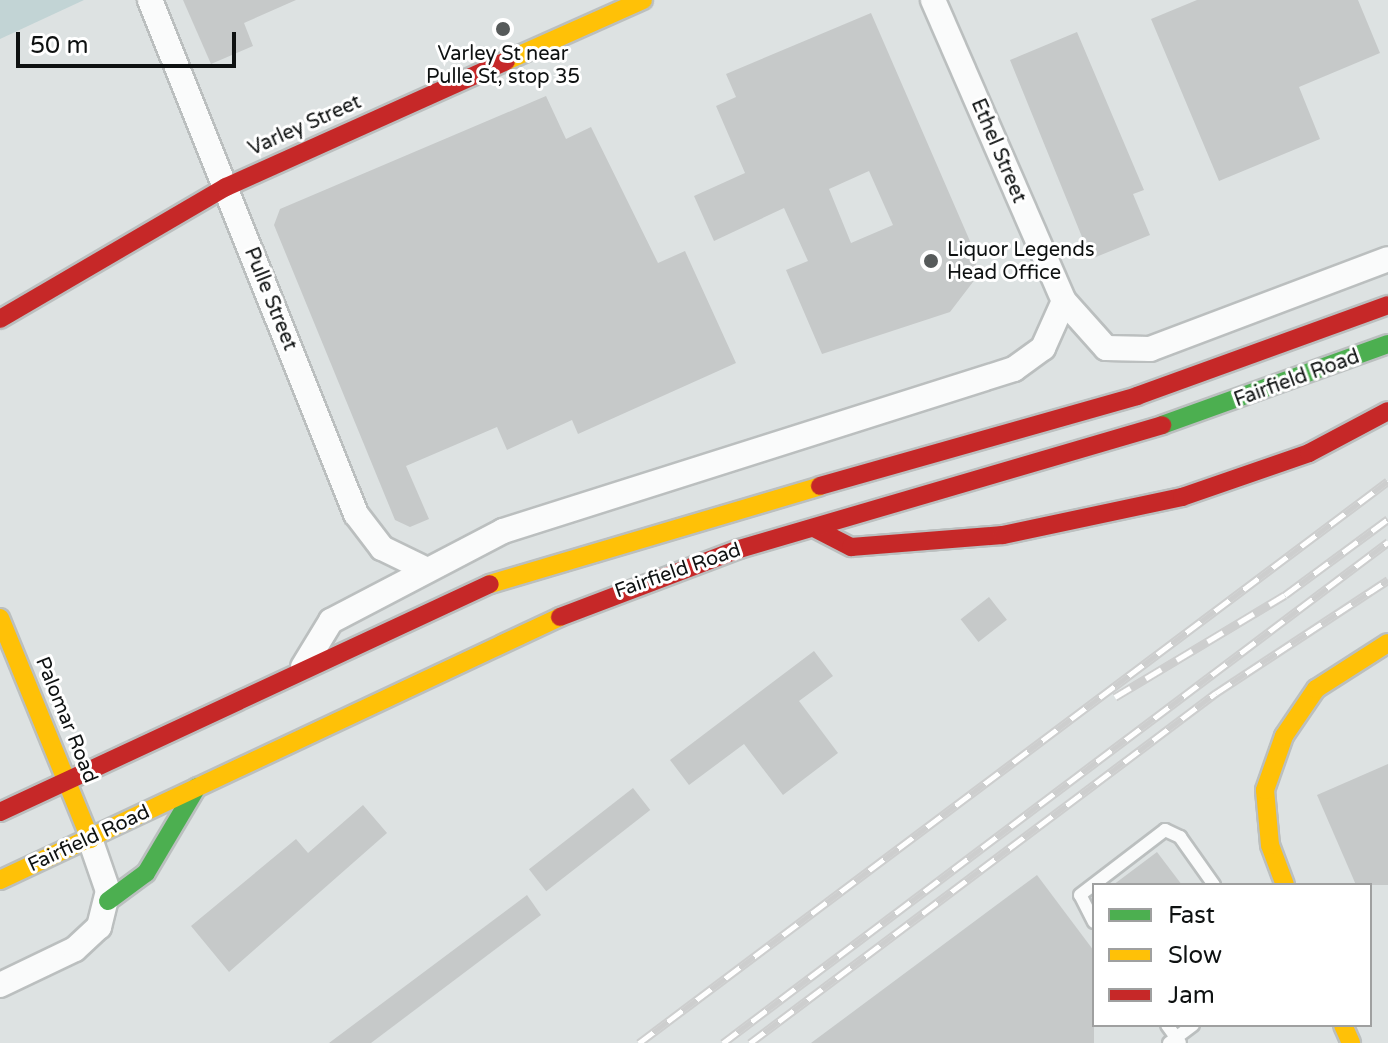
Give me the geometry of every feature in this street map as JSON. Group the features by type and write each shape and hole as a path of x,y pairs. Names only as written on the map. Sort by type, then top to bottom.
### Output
{"main road":[{"name":"Varley Street","path":"0,319 226,187 643,0"},
{"name":"Fairfield Road","path":"0,812 303,667 532,567 1137,396 1388,305"},
{"name":"Fairfield Road","path":"0,880 598,599 814,528 1214,410 1388,344"},
{"path":"814,528 851,547 1018,532 1182,497 1309,453 1388,411"},
{"name":"Palomar Road","path":"0,618 90,839"},
{"path":"1284,883 1270,845 1265,790 1271,766 1316,689 1388,643"},
{"path":"108,901 146,873 197,787"}],"street":[{"name":"Pulle Street","path":"150,0 356,514 382,548 425,569"},
{"name":"Ethel Street","path":"933,0 1064,301"},
{"path":"303,667 331,621 425,569 554,510 1014,369 1043,348 1064,301 1106,348 1137,353 1388,259"},
{"path":"0,985 90,940 108,901 90,839"}],"lane":[{"path":"1096,883 1165,830 1180,837 1213,883"},
{"path":"1092,886 1080,895 1092,918"},
{"path":"1175,1041 1191,1027"}],"shaded area":[{"path":"0,0 84,0 0,39"}],"building":[{"path":"183,0 296,0 244,23 253,46 211,64"},
{"path":"1197,0 1358,0 1380,53 1299,87 1320,139 1219,181 1151,19"},
{"path":"871,13 976,255 976,278 950,312 822,354 786,270 808,261 784,208 714,241 694,196 745,173 716,106 736,97 726,74","holes":["869,171 893,225 851,243 829,189"]},
{"path":"1077,32 1144,190 1133,194 1150,235 1091,259 1010,60"},
{"path":"546,96 566,139 591,127 658,263 685,251 736,363 578,434 572,420 507,450 497,427 406,466 429,519 410,527 395,520 274,225 280,209"},
{"path":"989,597 1007,620 978,642 961,619"},
{"path":"814,651 833,676 799,701 838,753 783,795 744,744 689,785 670,760"},
{"path":"1388,764 1388,885 1355,883 1317,795"},
{"path":"633,788 650,810 546,891 529,869"},
{"path":"363,805 387,833 229,972 191,926 296,839 308,853"},
{"path":"1157,852 1180,883 1116,883"},
{"path":"1037,875 1092,948 1094,1043 811,1043"},
{"path":"527,895 541,915 371,1043 329,1043"}],"railway":[{"path":"639,1043 1388,481"},
{"path":"1115,697 1285,595 1388,519"},
{"path":"723,1043 1388,542"},
{"path":"750,1043 1216,693 1388,580"}],"traffic: fast":[{"path":"1162,425 1388,344"},
{"path":"108,901 146,873 197,787"}],"traffic: slow":[{"path":"506,61 643,0"},
{"path":"490,584 820,486"},
{"path":"0,880 560,617"},
{"path":"0,618 90,839"},
{"path":"1284,883 1270,845 1265,790 1284,736 1316,689 1388,643"},
{"path":"1344,1027 1351,1043"}],"traffic: jam":[{"path":"0,319 226,187 506,61"},
{"path":"820,486 1137,396 1388,305"},
{"path":"814,528 851,547 1003,535 1182,497 1309,453 1388,411"},
{"path":"560,617 739,549 1162,425"},
{"path":"0,812 490,584"}],"place":[{"name":"Varley St near Pulle St, stop 35","path":"503,29"},
{"name":"Liquor Legends Head Office","path":"931,261"}]}
